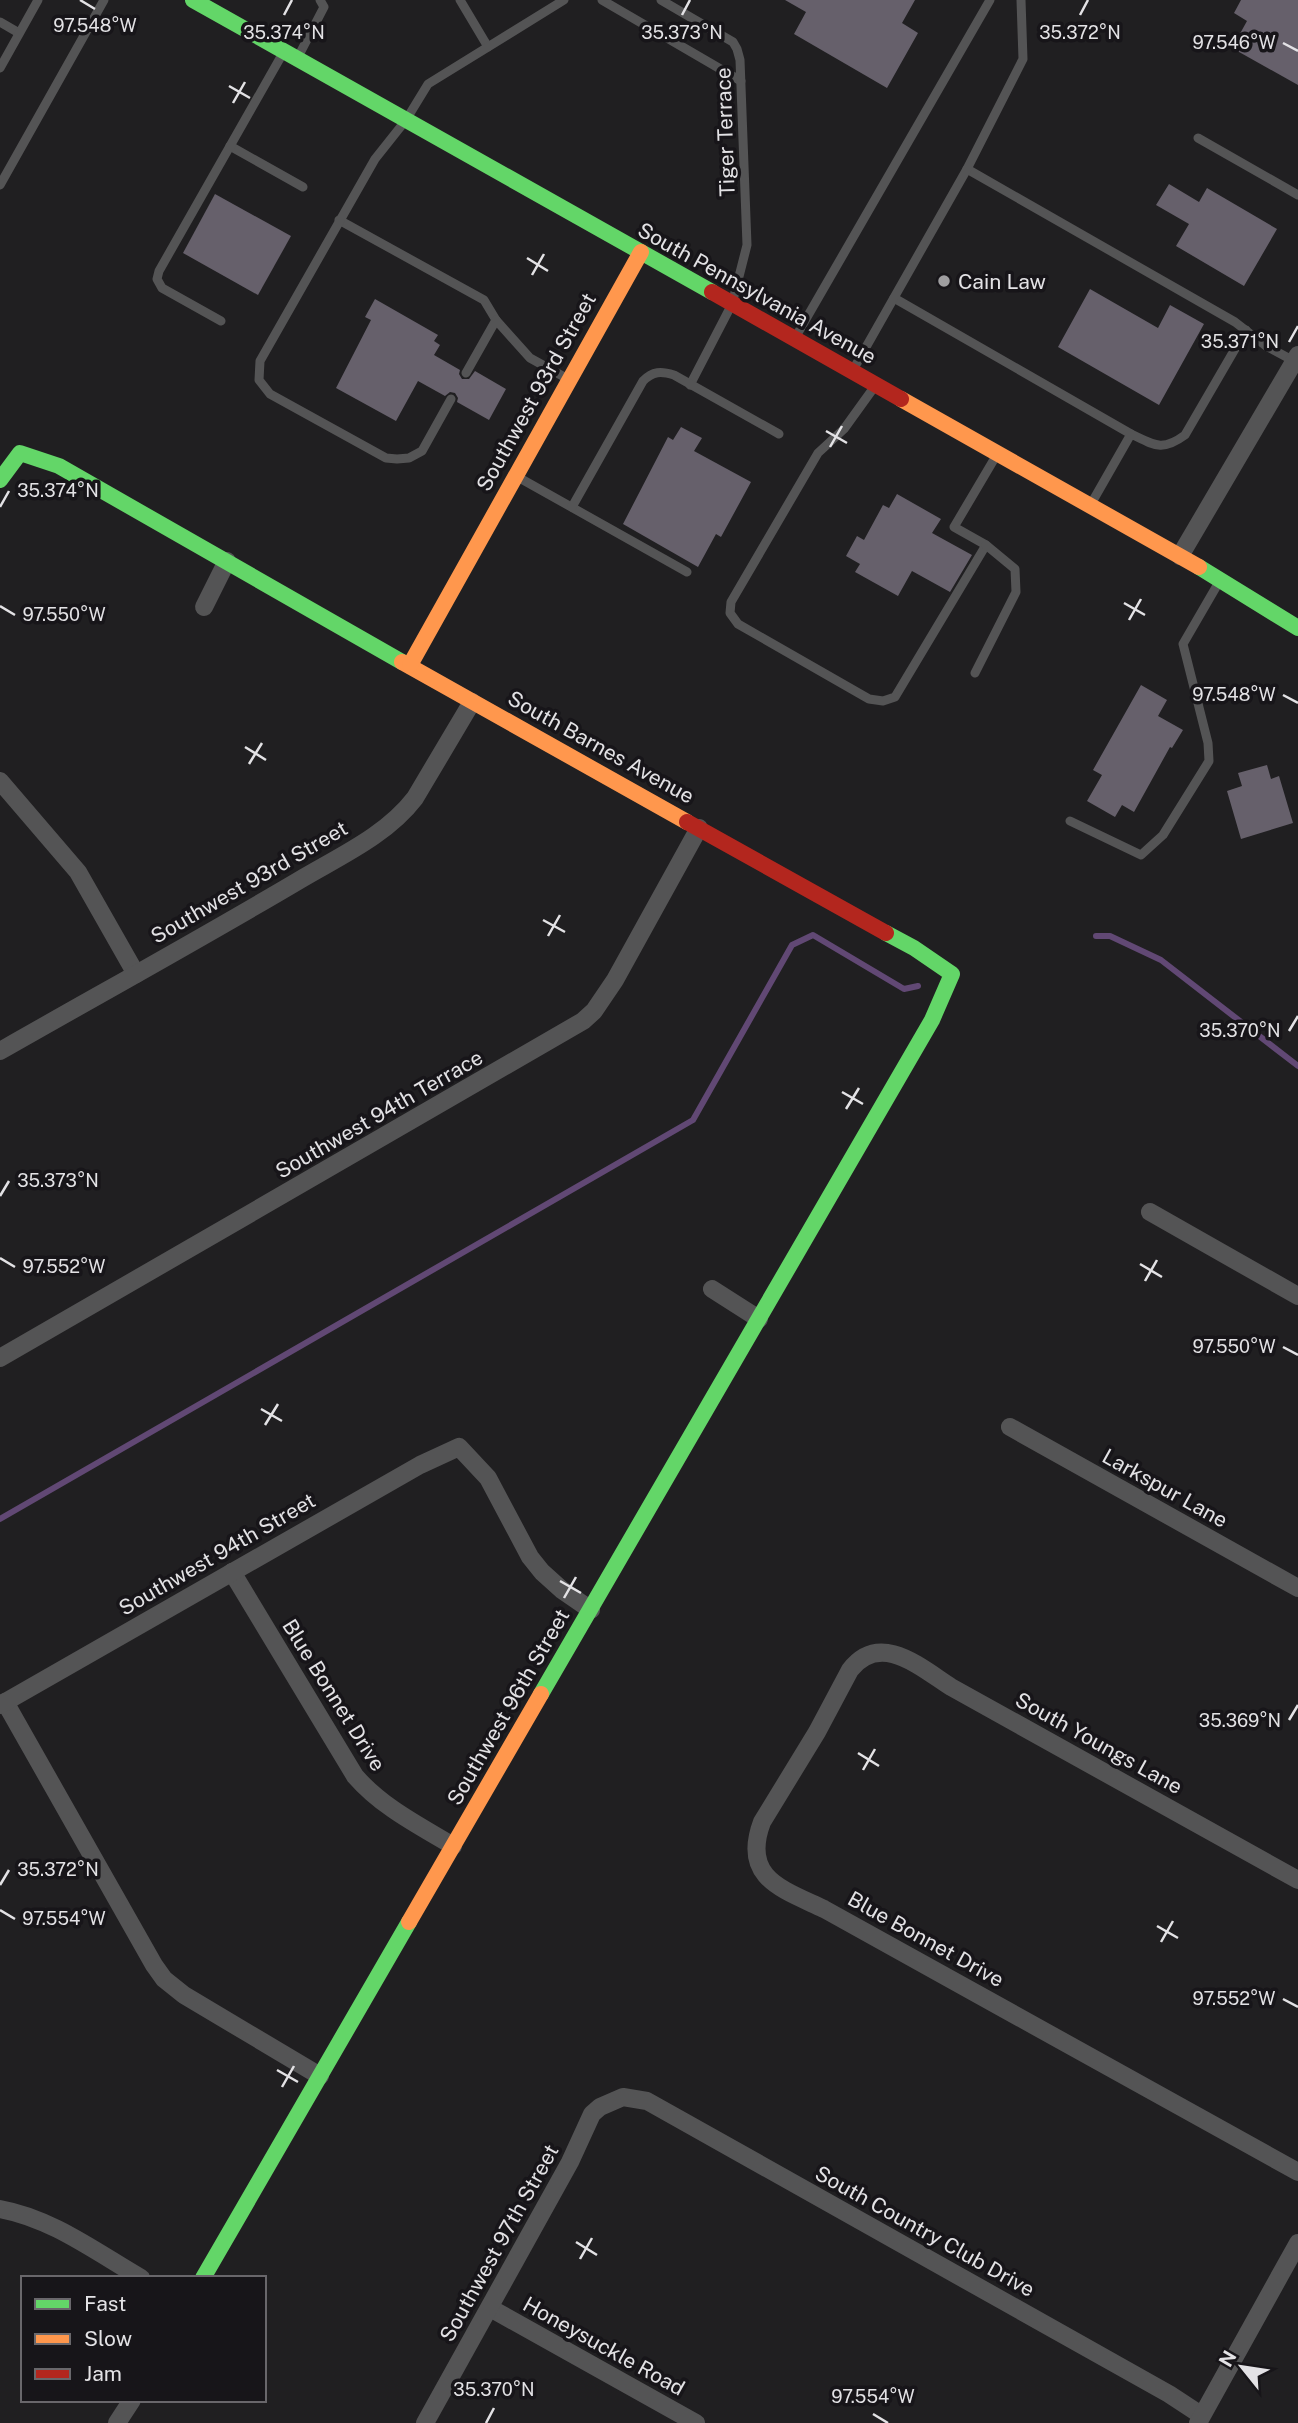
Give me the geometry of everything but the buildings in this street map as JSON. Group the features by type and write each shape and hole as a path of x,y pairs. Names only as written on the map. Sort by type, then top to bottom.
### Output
{"street":[{"name":"South Pennsylvania Avenue","path":"193,0 1180,556 1298,628"},
{"name":"Southwest 93rd Street","path":"410,665 641,252"},
{"path":"1180,556 1296,358"},
{"name":"South Barnes Avenue","path":"0,480 20,453 59,466 472,702 914,948 952,974"},
{"path":"204,607 227,561"},
{"name":"Southwest 93rd Street","path":"0,1051 274,895 392,823 422,789 472,702"},
{"path":"0,782 78,872 136,974"},
{"name":"Southwest 94th Terrace","path":"0,1358 583,1021 594,1011 615,980 699,828"},
{"name":"Southwest 96th Street","path":"204,2276 932,1020 952,974"},
{"path":"1150,1212 1298,1296"},
{"path":"712,1289 759,1319"},
{"name":"Larkspur Lane","path":"1010,1427 1298,1588"},
{"name":"Southwest 94th Street","path":"2,1704 419,1465 459,1447 488,1478 530,1557 542,1572 591,1610"},
{"name":"Blue Bonnet Drive","path":"232,1572 355,1776 391,1810 453,1846"},
{"name":"Blue Bonnet Drive","path":"876,1653 861,1657 850,1670 817,1732 762,1822 754,1851 757,1862 768,1879 1298,2172"},
{"name":"South Youngs Lane","path":"876,1653 899,1655 951,1687 1298,1880"},
{"path":"2,1704 164,1979 203,2007 320,2076"},
{"name":"Southwest 97th Street","path":"425,2423 570,2162 592,2114 600,2107 623,2097"},
{"name":"South Country Club Drive","path":"623,2097 648,2101 1169,2394 1200,2419"},
{"path":"0,2209 40,2220 138,2276"},
{"path":"1200,2419 1298,2243"},
{"name":"Honeysuckle Road","path":"490,2308 696,2423"},
{"path":"117,2423 131,2402"}],"lane":[{"path":"0,68 38,0"},
{"path":"0,185 104,0"},
{"path":"221,321 162,288 158,279 159,271 230,146 324,7 320,0"},
{"path":"460,0 488,47"},
{"path":"451,399 422,451 409,458 386,458 270,394 259,380 260,361 375,159 406,120 428,84 564,0"},
{"path":"602,0 741,81"},
{"name":"Tiger Terrace","path":"661,0 733,42 740,60 747,246 733,304 691,385"},
{"path":"794,338 990,0"},
{"path":"852,371 967,169 1023,59 1021,0"},
{"path":"0,22 19,33"},
{"path":"1198,138 1298,195"},
{"path":"230,146 303,187"},
{"path":"967,169 1236,322 1266,346 1296,358"},
{"path":"339,220 484,300 496,320 530,358 568,379"},
{"path":"894,298 1156,446 1172,445 1185,435 1246,330"},
{"path":"466,373 496,320"},
{"path":"572,507 643,381 650,374 661,371 779,434"},
{"path":"876,385 844,429 818,453 731,602 730,613 738,624 869,699 883,701 895,697 986,545"},
{"path":"1090,506 1131,434"},
{"path":"975,673 1016,592 1015,569 986,545 954,527 997,453"},
{"path":"515,475 687,572"},
{"path":"1070,821 1141,855 1163,835 1170,824 1209,761 1208,743 1183,643 1220,581"}],"waterway":[{"path":"0,1519 693,1120 792,945 813,935 904,989 918,986"},
{"path":"1096,936 1110,936 1161,960 1298,1066"}],"traffic: fast":[{"path":"193,0 712,292"},
{"path":"0,480 20,453 59,466 402,662"},
{"path":"1199,567 1298,628"},
{"path":"541,1694 932,1020 952,974 886,933"},
{"path":"204,2276 409,1922"}],"traffic: slow":[{"path":"410,665 641,252"},
{"path":"901,399 1199,567"},
{"path":"402,662 687,822"},
{"path":"409,1922 541,1694"}],"traffic: jam":[{"path":"712,292 901,399"},
{"path":"687,822 886,933"}],"place":[{"name":"Cain Law","path":"944,281"}]}
